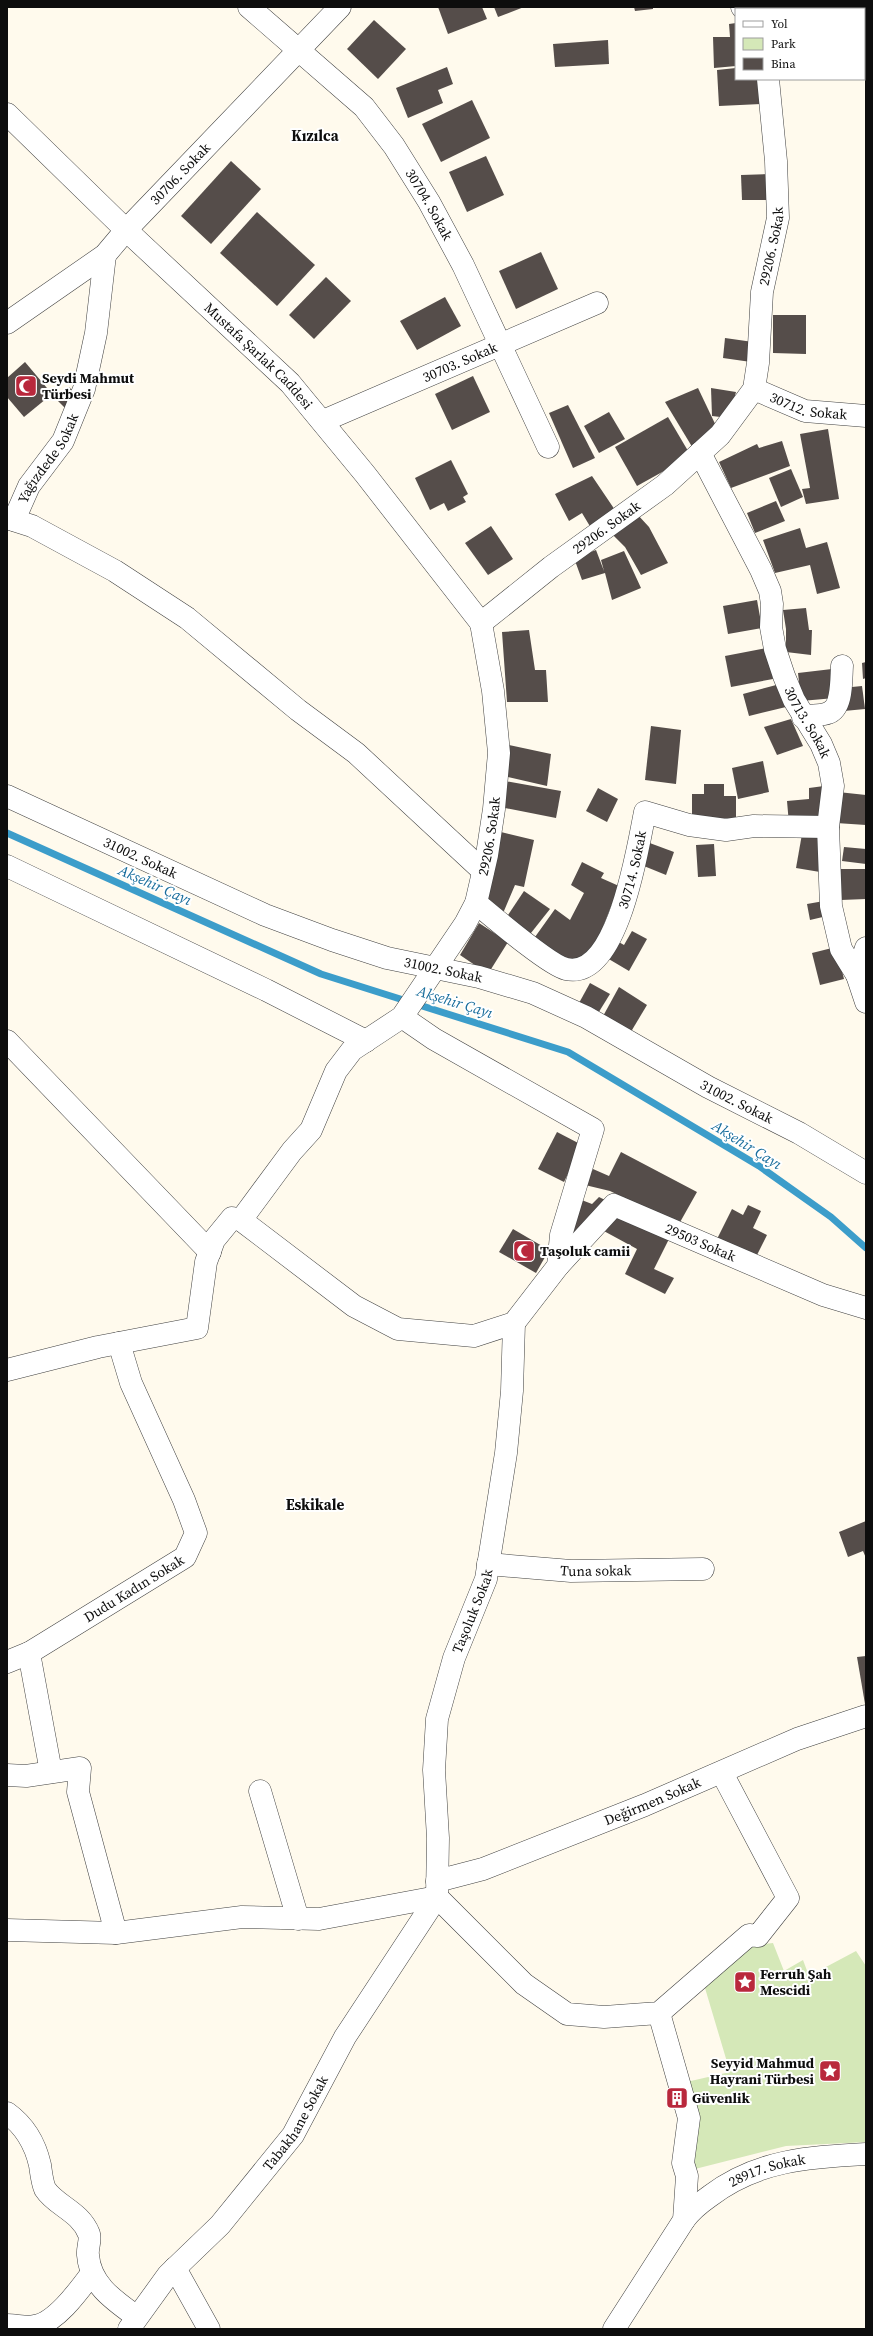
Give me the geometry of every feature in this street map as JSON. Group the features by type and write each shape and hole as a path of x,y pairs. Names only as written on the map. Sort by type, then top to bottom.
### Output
{"street":[{"name":"30704. Sokak","path":"249,7 364,107 394,146 463,265 548,447"},
{"name":"30706. Sokak","path":"7,323 105,255 126,230 297,50 340,7"},
{"name":"29206. Sokak","path":"402,1017 465,924 476,903 483,871 494,808 499,753 493,691 481,623 551,567 665,485 720,435 754,389 758,363 762,292 778,218 777,176 768,80"},
{"name":"Mustafa Şarlak Caddesi","path":"7,114 126,230 290,384 323,421 481,623"},
{"name":"Yağızdede Sokak","path":"10,519 29,486 63,441 84,389 96,333 105,255"},
{"name":"30703. Sokak","path":"323,421 597,303"},
{"name":"30712. Sokak","path":"754,389 805,411 866,416"},
{"name":"30713. Sokak","path":"700,453 742,531 770,591 772,604 770,627 775,649 784,676 803,717 821,744 829,763 833,786 828,827 831,906 841,949 857,975 866,1002"},
{"path":"10,519 32,526 115,571 187,618 298,710 356,753 483,871"},
{"path":"803,717 829,713 835,708 838,700 842,666"},
{"name":"31002. Sokak","path":"7,796 265,915 386,958 479,977 533,993 586,1017 708,1087 817,1144 866,1173"},
{"name":"30714. Sokak","path":"476,903 558,966 578,970 587,966 601,952 617,923 629,886 645,812 689,825 726,830 754,826 828,827"},
{"path":"7,866 266,990 366,1041"},
{"path":"857,975 866,948"},
{"path":"7,1370 120,1343 198,1328 206,1262 214,1240 232,1218 241,1220 354,1306 398,1329 474,1336 514,1323 558,1266 561,1235 593,1129 434,1039 402,1017 352,1050 336,1071 311,1130 292,1151 241,1220"},
{"path":"7,1041 210,1252"},
{"name":"29503 Sokak","path":"558,1266 605,1217 614,1205 624,1208 823,1296 866,1308"},
{"name":"Taşoluk Sokak","path":"437,1889 438,1838 434,1770 437,1719 454,1658 486,1579 506,1453 512,1391 514,1323"},
{"name":"Dudu Kadın Sokak","path":"7,1662 29,1653 185,1557 196,1533 184,1500 131,1383 120,1343"},
{"name":"Tuna sokak","path":"488,1564 571,1570 703,1569"},
{"path":"29,1653 51,1772"},
{"name":"Değirmen Sokak","path":"7,1930 116,1933 242,1917 319,1919 437,1889 722,1773 754,1757 797,1739 866,1716"},
{"path":"7,1775 26,1776 80,1768 78,1792 116,1933"},
{"path":"437,1889 524,1984 567,2014 604,2017 659,2013 749,1934 758,1936 788,1898 722,1773"},
{"path":"260,1791 298,1919"},
{"name":"Tabakhane Sokak","path":"133,2323 175,2268 220,2225 293,2135 345,2037 437,1889"},
{"path":"659,2013 689,2118 683,2163 687,2176 684,2220"},
{"path":"7,2113 20,2122 32,2140 45,2188 54,2199 73,2211 89,2235 88,2256 92,2273 105,2293 133,2323"},
{"name":"28917. Sokak","path":"614,2329 690,2212 727,2183 749,2172 770,2165 866,2154"},
{"path":"175,2268 209,2329"},
{"path":"7,2324 36,2326 51,2318 72,2298 92,2273"}],"green space":[{"path":"866,7 866,57 865,8 844,8"},
{"path":"773,1943 784,1971 803,1960 809,1976 856,1951 866,1966 866,2142 786,2146 695,2169 682,2083 730,2072 702,1978 740,1947"}],"building":[{"path":"438,7 482,7 487,19 448,34"},
{"path":"494,7 524,7 498,17"},
{"path":"634,7 653,7 653,9 635,11"},
{"path":"374,20 406,49 378,79 347,49"},
{"path":"735,23 735,66 714,68 713,37 730,37 729,24"},
{"path":"608,40 609,64 555,67 553,44"},
{"path":"447,67 453,84 438,90 443,103 408,118 396,88"},
{"path":"735,68 735,80 758,80 761,104 719,106 717,70"},
{"path":"472,100 490,138 441,162 422,124"},
{"path":"486,156 504,195 467,212 449,172"},
{"path":"231,161 261,189 211,244 181,216"},
{"path":"772,174 772,200 742,200 741,175"},
{"path":"257,212 315,265 277,306 220,253"},
{"path":"541,252 558,289 516,309 499,271"},
{"path":"326,277 351,301 314,339 289,315"},
{"path":"445,297 461,326 417,350 400,321"},
{"path":"773,315 806,315 806,354 773,353"},
{"path":"725,338 753,342 751,362 723,358"},
{"name":"Seydi Mahmut Türbesi","path":"25,362 52,394 24,417 7,397 7,378"},
{"path":"473,376 490,412 452,430 435,394"},
{"path":"69,387 78,396 65,408 55,398"},
{"path":"698,388 718,430 694,450 665,402"},
{"path":"711,388 736,392 729,418 712,416"},
{"path":"568,405 595,458 573,468 549,413"},
{"path":"609,412 625,439 599,453 584,426"},
{"path":"668,417 691,456 637,486 615,447"},
{"path":"828,429 839,499 806,504 802,489 810,488 800,434"},
{"path":"782,441 790,466 731,488 719,462 757,444 759,448"},
{"path":"451,460 468,494 463,497 466,502 448,511 444,503 430,510 415,478"},
{"path":"791,469 803,497 781,507 769,478"},
{"path":"592,476 615,510 591,528 582,513 569,521 555,494"},
{"path":"776,501 785,521 755,533 747,513"},
{"path":"637,514 649,527 668,563 641,575 625,547 613,535"},
{"path":"491,526 513,559 488,575 465,543"},
{"path":"800,528 806,548 827,542 840,588 817,594 810,565 775,573 763,540"},
{"path":"596,550 604,571 601,560 624,551 641,588 612,600 605,573 582,580 574,558"},
{"path":"757,600 762,628 728,634 723,606"},
{"path":"806,608 809,630 812,630 811,655 786,652 786,629 783,610"},
{"path":"529,630 535,670 546,670 548,702 507,702 502,632"},
{"path":"767,648 773,679 731,687 725,656"},
{"path":"866,662 866,678 863,679 862,663"},
{"path":"832,669 835,698 801,701 798,673"},
{"path":"780,684 786,707 749,716 743,694"},
{"path":"862,686 865,709 844,711 842,688"},
{"path":"791,719 803,746 777,755 764,727"},
{"path":"651,726 681,730 676,784 645,780"},
{"path":"509,745 551,754 547,786 504,776"},
{"path":"763,761 769,792 738,799 732,768"},
{"path":"505,781 561,791 556,818 500,807"},
{"path":"704,784 724,784 724,796 736,796 736,823 692,823 692,794 704,794"},
{"path":"824,786 828,821 789,824 787,801 809,799 809,788"},
{"path":"598,788 618,799 607,822 586,811"},
{"path":"838,792 866,795 866,825 836,823"},
{"path":"497,831 534,840 524,887 515,885 501,918 479,904"},
{"path":"802,834 826,838 820,872 796,868"},
{"path":"647,842 674,852 666,875 639,864"},
{"path":"714,844 716,876 698,877 696,845"},
{"path":"844,847 866,849 866,864 842,861"},
{"path":"582,862 604,873 601,878 619,886 597,942 589,953 563,968 530,944 555,909 570,920 584,893 571,885"},
{"path":"840,869 866,869 866,899 841,900"},
{"path":"524,891 550,909 527,938 504,921"},
{"path":"824,901 827,916 810,920 807,904"},
{"path":"479,923 508,942 488,974 460,955"},
{"path":"632,931 647,939 629,971 607,958 617,941 624,945"},
{"path":"836,947 844,979 820,985 812,953"},
{"path":"590,983 610,994 597,1015 579,1003"},
{"path":"619,987 647,1005 629,1035 602,1018"},
{"path":"557,1132 582,1145 564,1182 538,1169"},
{"path":"621,1152 697,1192 679,1224 610,1191 585,1185 593,1169 609,1176"},
{"path":"599,1197 607,1201 577,1238 566,1233 579,1199 592,1204"},
{"path":"748,1205 761,1211 753,1228 767,1235 754,1261 716,1241 732,1209 743,1215"},
{"path":"613,1212 670,1237 654,1269 674,1278 665,1294 625,1274 637,1249 602,1230"},
{"name":"Taşoluk camii","path":"513,1229 549,1250 536,1273 499,1252"},
{"path":"866,1521 866,1558 863,1551 848,1557 839,1532"},
{"path":"866,1656 866,1704 865,1704 857,1657"}],"waterway":[{"name":"Akşehir Çayı","path":"7,833 321,974 568,1052 759,1166 831,1217 866,1248"}],"place":[{"name":"Seydi Mahmut Türbesi","path":"26,386"},
{"name":"Taşoluk camii","path":"524,1251"},
{"name":"Ferruh Şah Mescidi","path":"745,1982"},
{"name":"Seyyid Mahmud Hayrani Türbesi","path":"830,2071"},
{"name":"Güvenlik","path":"677,2098"}],"district":[{"name":"Kızılca","path":"315,136"},
{"name":"Eskikale","path":"315,1505"}]}
